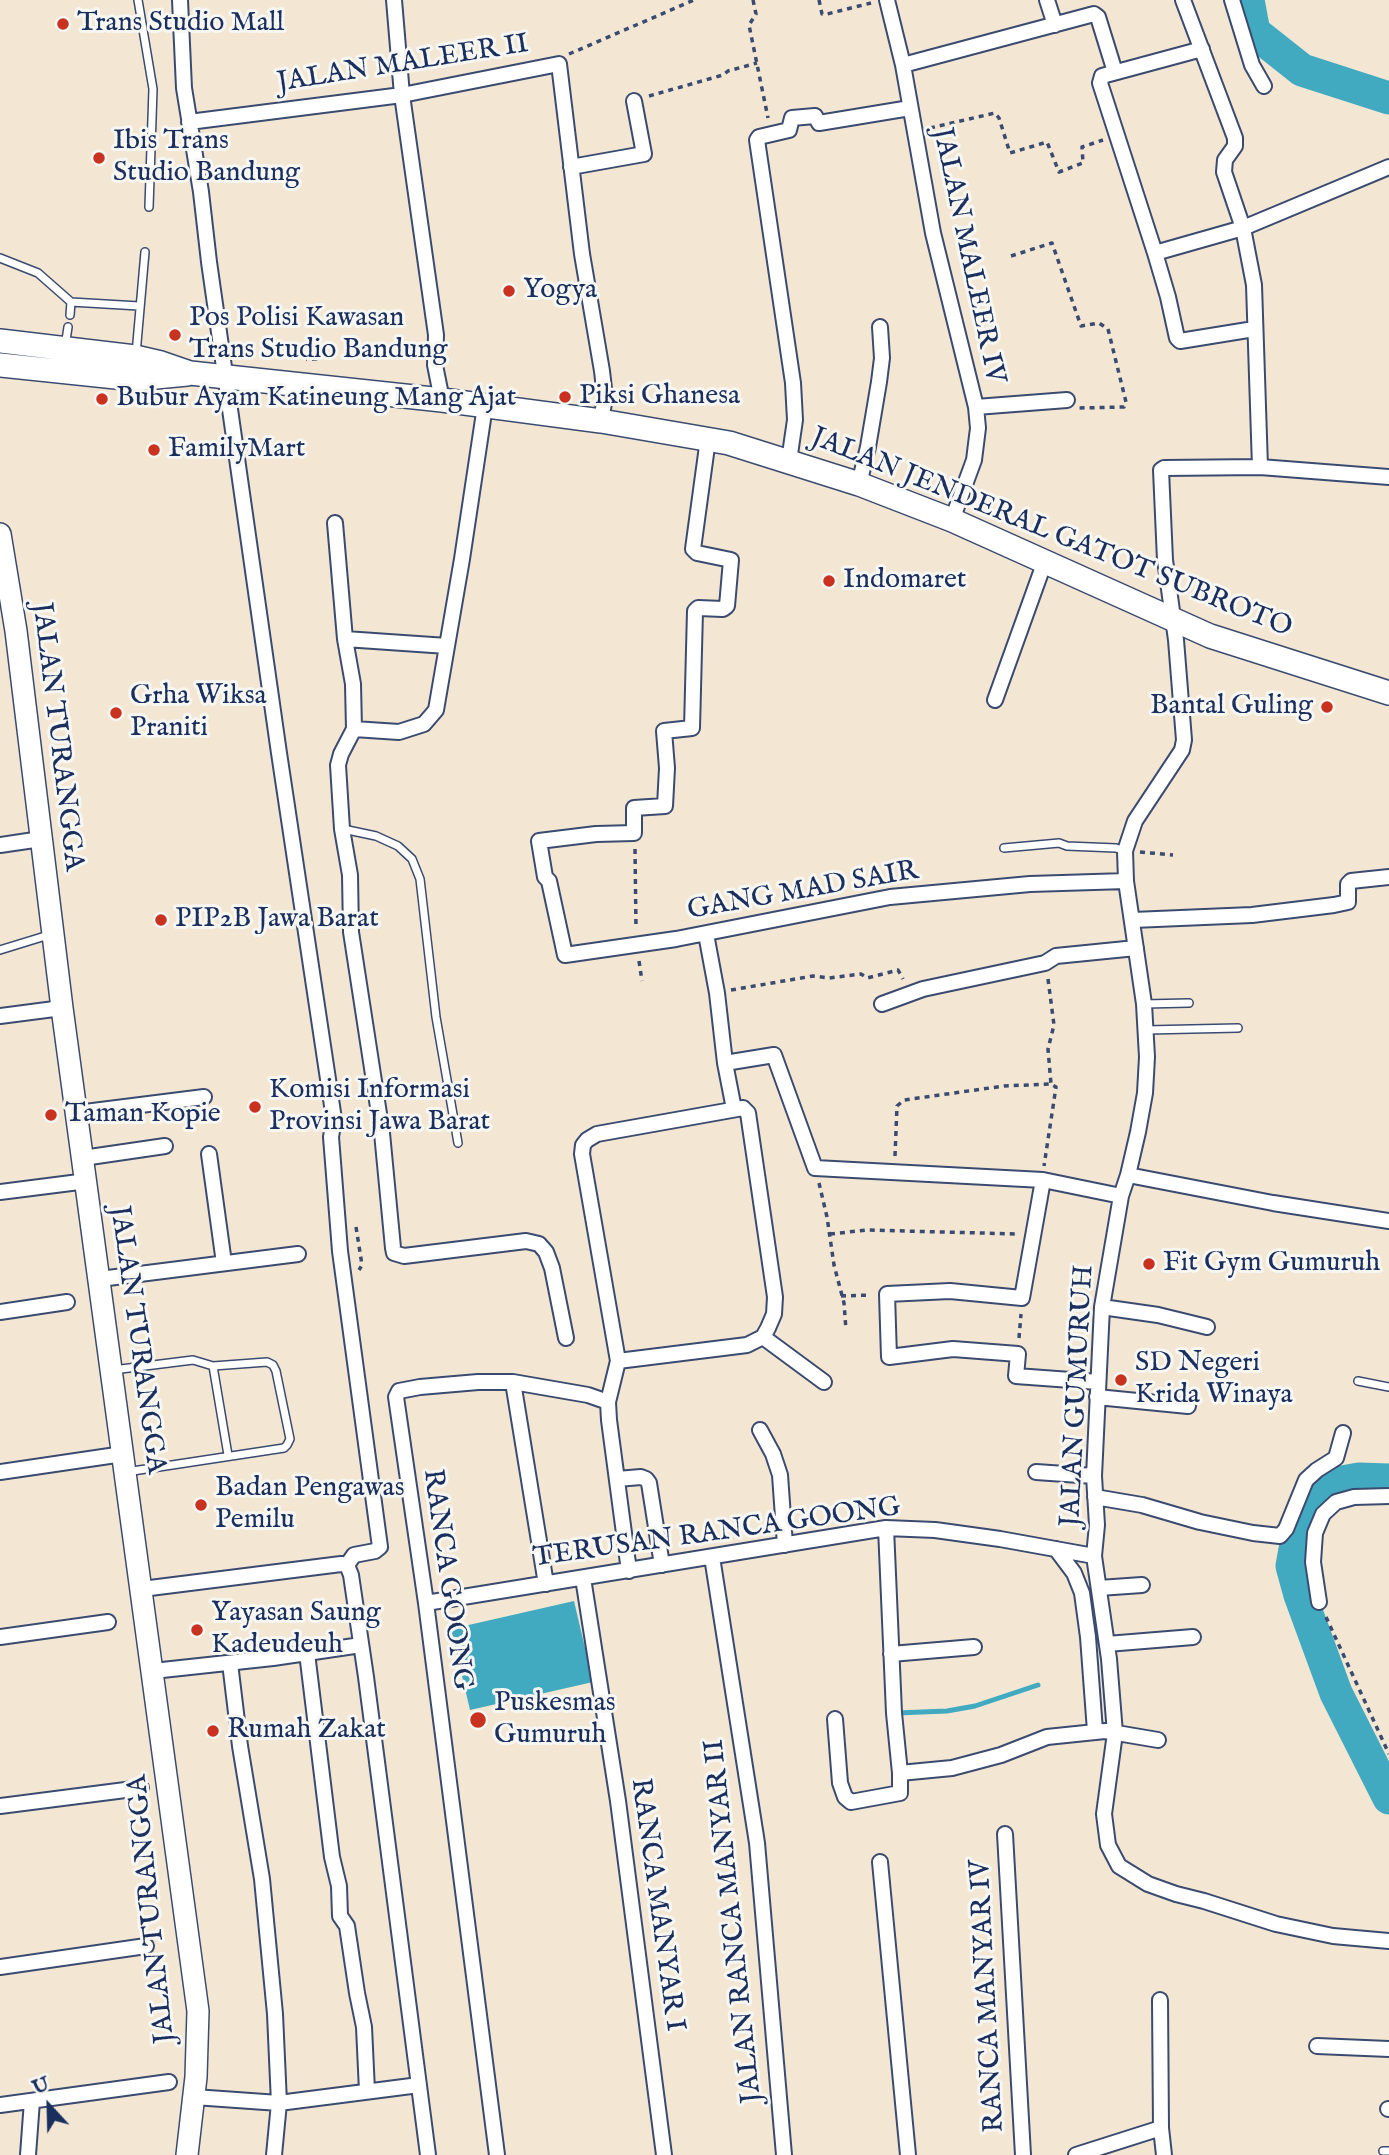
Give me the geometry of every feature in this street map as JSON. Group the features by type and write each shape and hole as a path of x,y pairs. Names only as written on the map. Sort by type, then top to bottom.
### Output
{"main road":[{"name":"JALAN JENDERAL GATOT SUBROTO","path":"0,341 67,337 135,368"},
{"name":"JALAN JENDERAL GATOT SUBROTO","path":"0,365 135,368 190,373 225,366 442,400 601,421 751,448 791,450 859,485 952,520 1210,636 1389,693"},
{"name":"JALAN TURANGGA","path":"0,534 16,631 62,1008 198,2011 194,2097 187,2155"}],"street":[{"path":"180,0 184,88 334,1119 331,1138 340,1251 380,1547 375,1551 354,1555 347,1565 361,1645 428,2155"},
{"path":"394,0 402,95 436,335 435,365 442,400"},
{"path":"1047,0 1055,25"},
{"path":"1183,0 1235,138 1235,146 1225,160 1224,172 1243,228 1254,285 1260,467 1389,477"},
{"path":"1232,0 1252,65 1264,86"},
{"name":"JALAN MALEER IV","path":"880,1 903,65 933,233 976,407 978,428 974,460 952,520"},
{"path":"903,65 1094,13 1115,72"},
{"path":"1202,50 1115,72 1102,76 1100,80 1168,297 1175,335 1180,341 1254,329"},
{"name":"JALAN MALEER II","path":"190,122 402,95 559,64 582,254 602,371 605,397 601,421"},
{"path":"571,167 644,154 634,101"},
{"path":"791,450 795,420 793,383 757,140 759,137 789,130 792,118 815,116 819,123 910,108"},
{"path":"1155,253 1243,228 1389,167"},
{"path":"859,485 869,447 881,370 880,327"},
{"path":"976,407 1067,400"},
{"path":"354,729 399,732 424,724 429,721 439,700 485,406"},
{"path":"634,833 634,808 665,806 667,768 664,731 692,728 695,611 698,608 727,606 731,560 697,553 693,549 708,439"},
{"name":"JALAN GUMURUH","path":"1260,467 1162,469 1166,560 1184,740 1182,750 1135,821 1125,851 1126,881 1144,1004 1145,1093 1129,1175 1121,1196 1102,1307 1094,1476 1094,1556 1107,1644 1115,1733 1104,1814 1108,1844 1119,1866 1149,1884 1276,1924 1333,1936 1389,1941"},
{"path":"335,523 345,639 353,684 354,729 338,765 342,829 350,874 351,932 382,1133 390,1237 394,1252 404,1256 526,1241 539,1244 547,1252 552,1268 566,1338"},
{"path":"995,699 1045,561"},
{"path":"345,639 447,646"},
{"name":"GANG MAD SAIR","path":"634,833 596,834 539,841 545,877 549,881 565,955 706,934 890,897 1030,884 1126,881"},
{"path":"0,845 41,839"},
{"path":"1133,920 1252,915 1334,905 1348,901 1348,884 1351,881 1389,877"},
{"path":"706,934 734,1109"},
{"path":"882,1004 906,994 1045,963 1056,956 1136,948"},
{"path":"0,1016 62,1008"},
{"path":"725,1063 774,1055 815,1168 1043,1180 1121,1196"},
{"path":"77,1113 204,1097"},
{"path":"618,1361 747,1345 763,1337 774,1314 773,1284 748,1114 743,1108 597,1134 587,1139 583,1145 582,1153 618,1361 608,1402 629,1571"},
{"path":"83,1158 165,1146"},
{"path":"209,1154 224,1263"},
{"path":"1129,1175 1273,1203 1389,1221"},
{"path":"1043,1180 1022,1298 950,1292 887,1294 889,1357 953,1349 1018,1354 1016,1376 1188,1406"},
{"path":"0,1192 87,1181"},
{"path":"100,1279 298,1254"},
{"path":"0,1312 67,1302"},
{"path":"1102,1307 1158,1315 1207,1327"},
{"path":"763,1337 824,1382"},
{"path":"513,1382 546,1584"},
{"name":"RANCA GOONG","path":"497,2155 397,1393 402,1389 442,1384 513,1382 588,1395 608,1402"},
{"path":"760,1430 773,1454 780,1475 785,1545"},
{"path":"1096,1502 1142,1505 1200,1522 1253,1533 1280,1535 1286,1529 1306,1480 1336,1458 1343,1433"},
{"path":"0,1472 124,1463"},
{"path":"1036,1472 1094,1476"},
{"path":"617,1479 641,1477 649,1483 662,1565"},
{"path":"1320,1602 1313,1562 1315,1533 1323,1514 1336,1502 1354,1497 1389,1496"},
{"path":"835,1718 840,1783 845,1797 851,1802 900,1793 886,1528"},
{"name":"TERUSAN RANCA GOONG","path":"426,1603 886,1528 934,1530 1094,1556"},
{"path":"1056,1549 1074,1573 1082,1593 1095,1731"},
{"name":"JALAN RANCA MANYAR II","path":"712,1557 757,1843 784,2155"},
{"path":"142,1589 347,1565"},
{"name":"RANCA MANYAR I","path":"583,1578 618,1801 664,2155"},
{"path":"1099,1588 1142,1586"},
{"path":"0,1637 108,1622"},
{"path":"1107,1644 1193,1637"},
{"path":"153,1671 230,1664 361,1645"},
{"path":"891,1654 974,1647"},
{"path":"307,1653 329,1833 339,1886 340,1916 347,1926 365,2027 367,2091"},
{"path":"230,1664 240,1746 262,1879 275,2014 279,2103 274,2155"},
{"path":"900,1773 952,1768 1002,1755 1047,1737 1095,1731 1158,1740"},
{"path":"0,1806 141,1788"},
{"name":"RANCA MANYAR IV","path":"1005,1834 1023,2155"},
{"path":"880,1862 908,2155"},
{"path":"0,1966 146,1946"},
{"path":"1160,2000 1161,2128 1164,2155"},
{"path":"1317,2046 1389,2049"},
{"path":"0,2105 169,2082"},
{"path":"194,2097 279,2103 419,2085"},
{"path":"28,2155 32,2101"},
{"path":"1076,2155 1161,2128"}],"lane":[{"path":"138,0 153,89 149,207"},
{"path":"135,368 145,252"},
{"path":"0,258 38,273 71,302 139,306"},
{"path":"69,315 71,302"},
{"path":"342,829 376,836 398,846 412,859 420,879 436,1017 458,1143"},
{"path":"1004,848 1059,843 1066,846 1116,848 1125,851"},
{"path":"0,950 53,934"},
{"path":"1144,1004 1189,1003"},
{"path":"1146,1030 1238,1028"},
{"path":"112,1370 193,1360 213,1366 267,1362 276,1371 290,1439 284,1448 124,1463"},
{"path":"213,1366 228,1455"},
{"path":"1358,1381 1389,1387"}],"path":[{"path":"559,64 560,59 694,0"},
{"path":"752,0 756,15 749,25 772,134"},
{"path":"819,0 822,13 827,14 880,1"},
{"path":"634,101 757,63"},
{"path":"915,132 995,113 1010,153 1047,142 1059,172 1084,162 1082,147 1116,136"},
{"path":"1011,256 1052,243 1078,321 1083,326 1103,323 1108,328 1124,407 1072,408 1067,400"},
{"path":"225,366 316,355 316,359 306,359"},
{"path":"634,833 634,913 642,981"},
{"path":"1125,851 1173,855"},
{"path":"1045,963 1053,1004 1054,1025 1048,1049 1051,1084"},
{"path":"717,993 813,976 829,978 860,974 867,978 898,970 903,977 906,994"},
{"path":"894,1172 897,1106 900,1102 1004,1086 1051,1084 1056,1087 1043,1180"},
{"path":"815,1168 830,1234 846,1330"},
{"path":"830,1234 867,1230 1034,1235"},
{"path":"841,1296 887,1294"},
{"path":"1018,1354 1022,1298"},
{"path":"1320,1602 1359,1694 1389,1754"}],"water":[{"path":"574,1601 593,1682 470,1710 451,1629"}],"waterway":[{"path":"1248,0 1254,32 1302,70 1389,98"},
{"path":"1389,1480 1359,1479 1331,1484 1315,1499 1298,1533 1292,1566 1336,1693 1389,1798"},
{"path":"897,1713 947,1711 975,1706 1038,1685"}],"place":[{"name":"Trans Studio Mall","path":"63,24"},
{"name":"Ibis Trans Studio Bandung","path":"99,158"},
{"name":"Yogya","path":"509,291"},
{"name":"Pos Polisi Kawasan Trans Studio Bandung","path":"175,335"},
{"name":"Piksi Ghanesa","path":"565,397"},
{"name":"Bubur Ayam Katineung Mang Ajat","path":"102,399"},
{"name":"FamilyMart","path":"154,450"},
{"name":"Indomaret","path":"829,581"},
{"name":"Bantal Guling","path":"1327,707"},
{"name":"Grha Wiksa Praniti","path":"116,713"},
{"name":"PIP2B Jawa Barat","path":"161,920"},
{"name":"Komisi Informasi Provinsi Jawa Barat","path":"255,1107"},
{"name":"Taman Kopie","path":"51,1115"},
{"name":"Fit Gym Gumuruh","path":"1149,1264"},
{"name":"SD Negeri Krida Winaya","path":"1121,1380"},
{"name":"Badan Pengawas Pemilu","path":"201,1505"},
{"name":"Yayasan Saung Kadeudeuh","path":"197,1630"},
{"name":"Puskesmas Gumuruh","path":"478,1720"},
{"name":"Rumah Zakat","path":"213,1731"}]}
